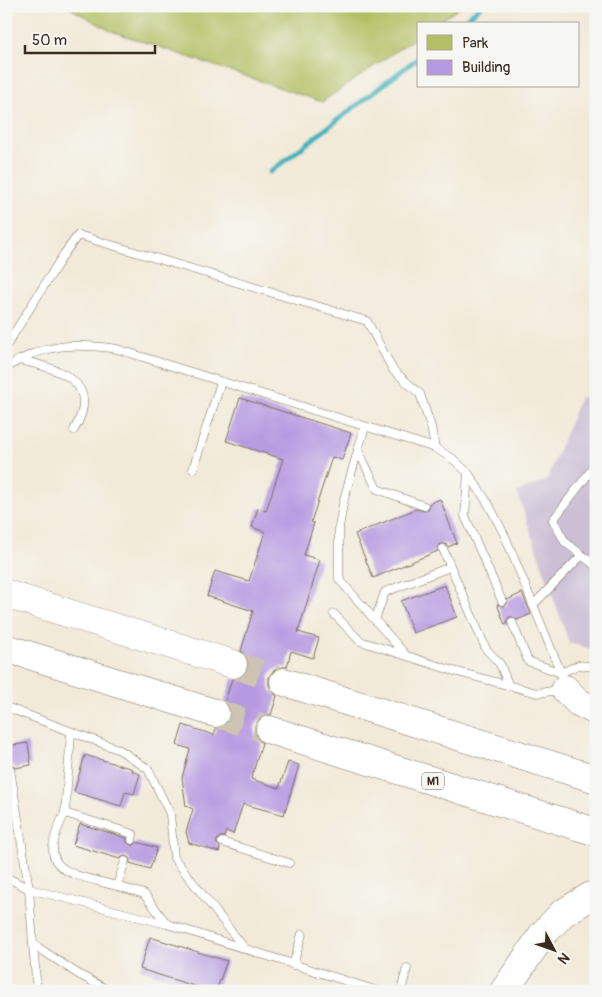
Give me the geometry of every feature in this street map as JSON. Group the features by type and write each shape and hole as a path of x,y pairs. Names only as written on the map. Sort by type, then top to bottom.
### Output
{"highway":[{"path":"6,594 233,664"},
{"path":"6,648 215,713"},
{"path":"563,681 578,702 596,710"},
{"path":"284,682 596,779"},
{"name":"M1","path":"270,730 596,832"},
{"path":"504,991 543,934 563,913 596,895"}],"lane":[{"path":"6,346 78,234 367,321 393,370 420,394 431,427 435,448"},
{"path":"6,368 41,350 66,346 93,346 118,349 435,448 453,459 468,473 489,505 505,536 563,681"},
{"path":"19,360 42,364 74,380 80,390 84,403 82,417 74,430"},
{"path":"193,469 221,382"},
{"path":"365,427 344,499 339,527 339,579 405,654"},
{"path":"358,450 377,489 424,506"},
{"path":"596,464 553,520 565,542 596,566"},
{"path":"468,473 465,516 502,602"},
{"path":"443,549 486,649 500,664 508,684"},
{"path":"533,605 582,555"},
{"path":"375,620 385,592 450,567"},
{"path":"334,614 360,641 454,670 537,692 563,681 578,665 596,667"},
{"path":"512,622 528,660 563,681"},
{"path":"6,707 120,750 148,769 170,814 174,858 245,949"},
{"path":"71,733 65,814 56,831 52,850 56,864 72,873 144,894 167,924"},
{"path":"10,769 29,889 37,991"},
{"path":"65,814 134,834 132,840"},
{"path":"222,842 289,863"},
{"path":"117,886 125,861"},
{"path":"6,877 29,889 167,924 378,991"},
{"path":"293,965 302,934"},
{"path":"33,944 78,974 110,991"},
{"path":"401,991 408,968"}],"shaded area":[{"path":"580,397 596,399 596,650 569,643 517,492 547,480"}],"green space":[{"path":"66,6 462,6 439,22 417,22 417,37 322,102 111,31"}],"building":[{"path":"240,398 351,433 342,460 332,457 311,522 314,523 304,555 320,560 298,632 319,638 313,658 291,651 287,667 280,667 273,671 269,677 269,685 272,692 277,696 271,715 260,718 255,726 255,734 262,743 251,779 279,788 288,762 299,765 284,815 243,804 233,834 226,831 224,837 220,837 217,840 217,844 220,847 219,852 189,843 186,832 193,809 186,806 182,778 190,749 177,745 183,725 214,735 216,728 226,724 230,718 230,710 225,701 232,679 243,676 248,668 248,660 241,651 253,611 207,596 215,571 249,581 265,532 252,527 258,508 266,511 283,459 226,441"},
{"path":"440,499 457,543 448,547 446,544 441,544 438,546 438,551 373,578 355,534 416,509 425,511 429,508 429,504"},
{"path":"445,585 457,617 413,633 401,601"},
{"path":"522,593 531,614 517,620 509,617 505,625 497,604 504,606 507,604 507,600"},
{"path":"28,743 31,765 15,768 12,764 6,765 6,746"},
{"path":"85,755 133,769 132,771 140,774 134,794 125,792 121,806 74,792"},
{"path":"80,824 127,838 127,842 131,845 137,842 157,848 150,869 130,863 129,858 126,856 120,859 73,845"},
{"path":"150,937 227,961 216,991 210,991 140,969"}],"waterway":[{"path":"462,22 481,6"},
{"path":"270,172 417,59"}],"tunnel":[{"path":"233,664 284,682"},
{"path":"215,713 270,730"}]}
